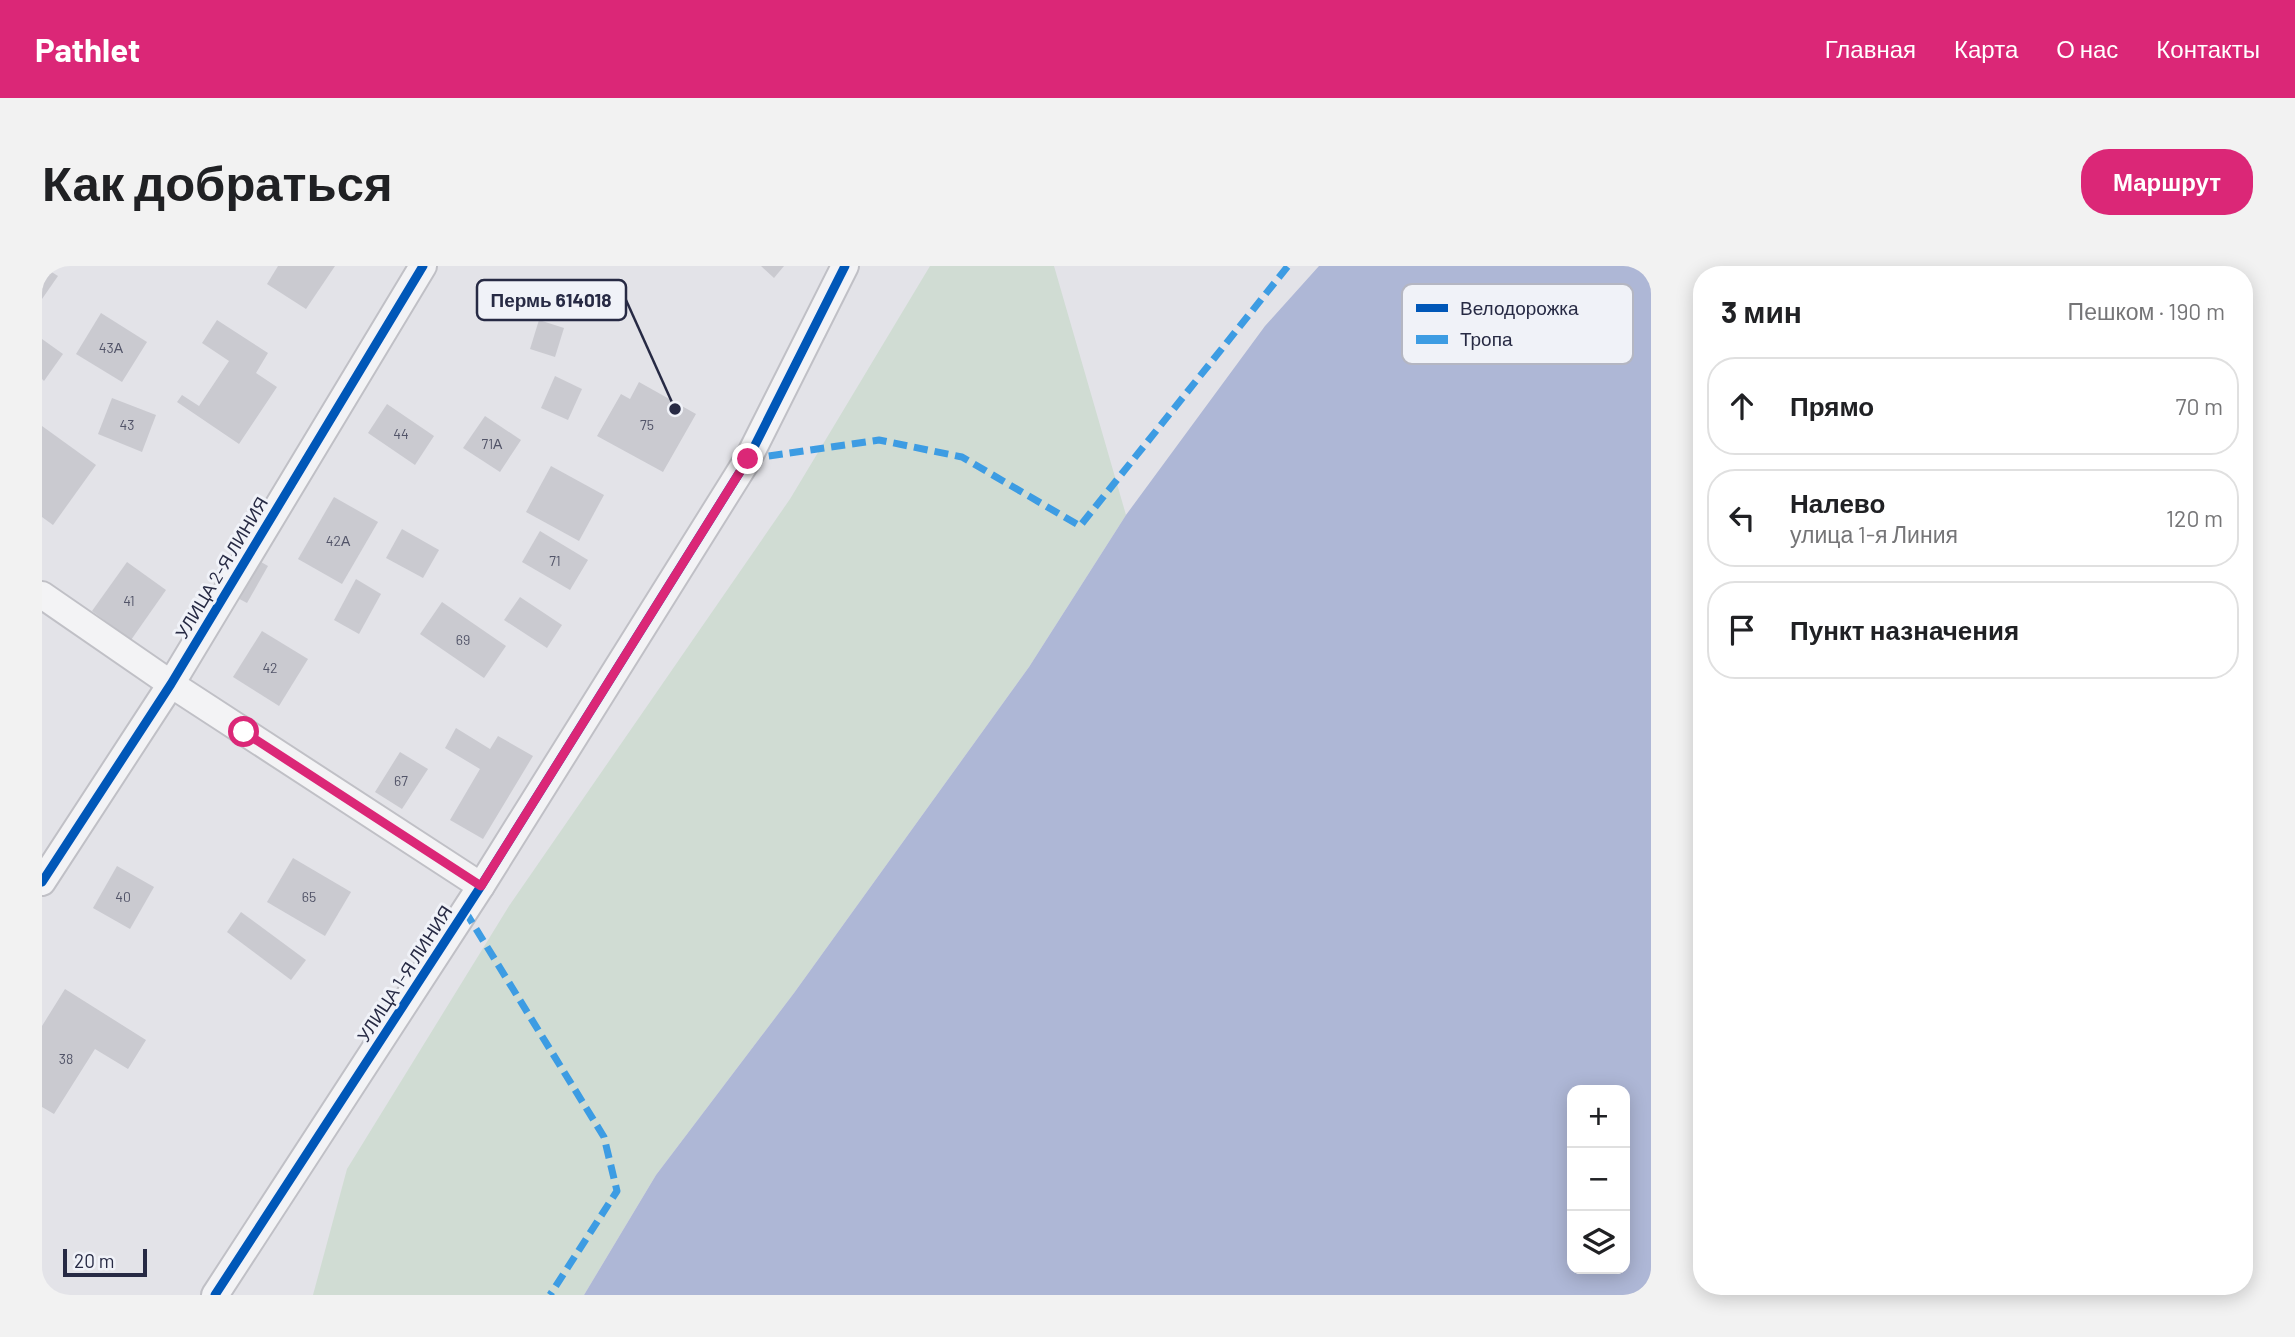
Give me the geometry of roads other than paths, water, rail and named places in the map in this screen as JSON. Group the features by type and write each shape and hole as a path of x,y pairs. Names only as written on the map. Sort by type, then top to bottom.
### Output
{"street":[{"name":"УЛИЦА 2-Я ЛИНИЯ","path":"42,882 171,684 423,266"},
{"name":"УЛИЦА 1-Я ЛИНИЯ","path":"215,1295 481,886 748,459 845,266"},
{"path":"42,595 171,684 481,886"}],"water":[{"path":"1319,266 1651,266 1651,1295 584,1295 656,1175 794,993 1029,667 1126,515 1265,326"}],"place":[{"name":"Пермь 614018","path":"675,409"}]}
